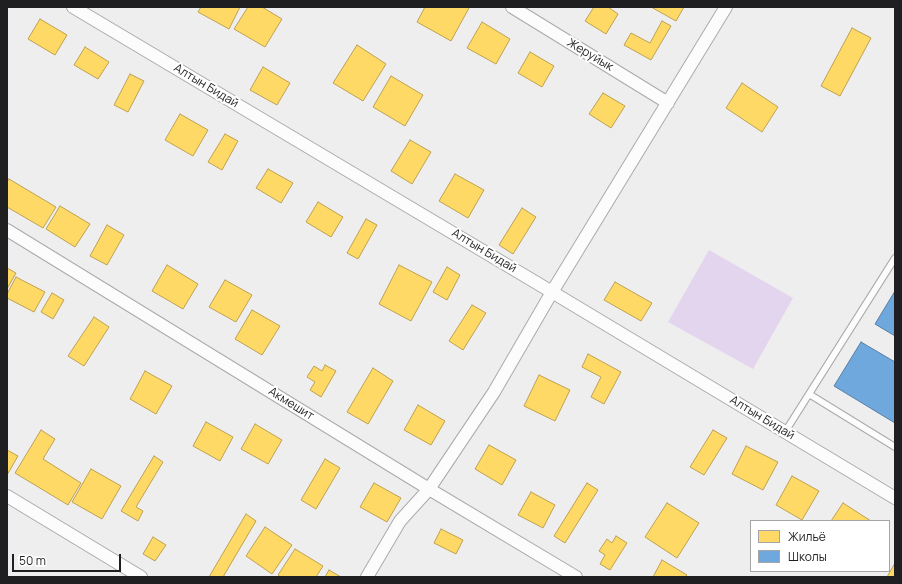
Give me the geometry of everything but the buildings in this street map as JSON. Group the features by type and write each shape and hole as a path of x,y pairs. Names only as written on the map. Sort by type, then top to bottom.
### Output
{"street":[{"name":"Алтын Бидай","path":"73,7 895,498"},
{"name":"Жеруйык","path":"512,7 668,103"},
{"path":"367,577 400,521 429,489 494,392 552,292 726,7"},
{"name":"Акмешит","path":"7,230 429,489 576,577"},
{"path":"7,496 141,577"}],"lane":[{"path":"785,432 895,258"},
{"path":"809,394 895,447"}],"shaded area":[{"path":"709,250 793,298 753,369 668,322"}]}
